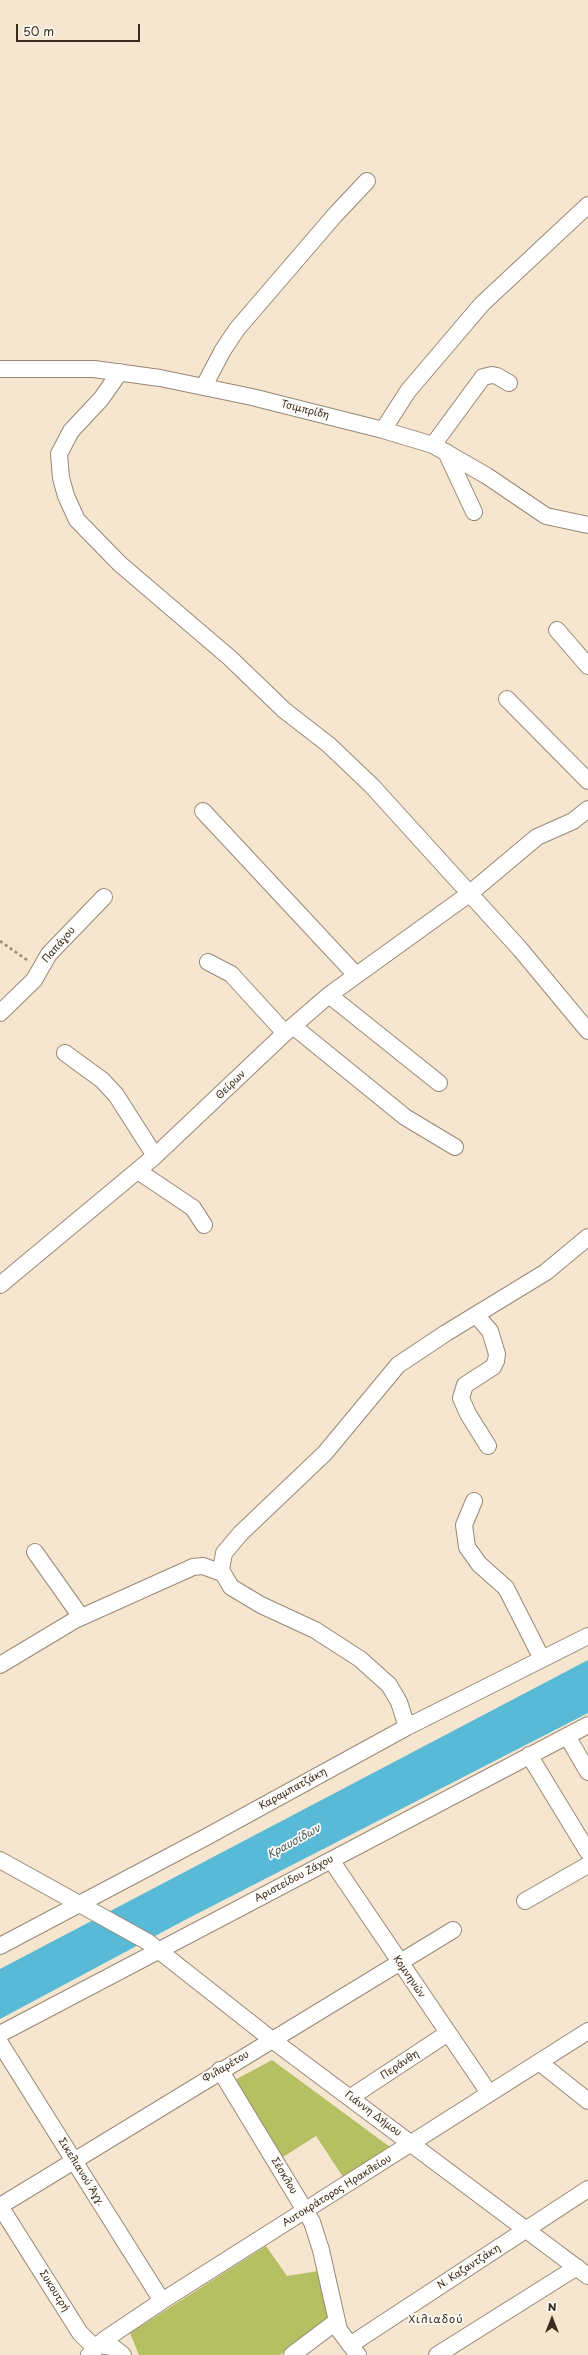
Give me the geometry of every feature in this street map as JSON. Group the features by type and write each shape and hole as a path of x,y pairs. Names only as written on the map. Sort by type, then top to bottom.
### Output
{"street":[{"path":"204,386 223,350 237,329 367,180"},
{"path":"383,430 408,391 482,304 588,205"},
{"name":"Τσιμπρίδη","path":"0,369 94,369 120,372 204,386 383,430 439,449 487,476 546,516 588,525"},
{"path":"120,372 101,399 71,431 59,454 61,478 66,496 77,520 120,564 230,658 284,710 308,727 354,768 520,949 588,1031"},
{"path":"474,512 439,449 483,377 492,375 497,376 509,383"},
{"path":"557,630 588,666"},
{"path":"507,699 588,781"},
{"name":"Θείρων","path":"0,1285 138,1171 289,1029 330,995 469,894 537,837 572,821 588,809"},
{"path":"203,811 356,975"},
{"name":"Παπάγου","path":"0,1013 34,980 49,954 104,897"},
{"path":"208,962 231,974 289,1029 405,1117 455,1147"},
{"path":"330,995 438,1083"},
{"path":"65,1053 102,1080 116,1095 155,1156"},
{"path":"138,1171 193,1208 204,1225"},
{"path":"407,1727 399,1702 389,1685 377,1673 342,1645 315,1630 261,1606 239,1592 231,1586 222,1573 222,1559 232,1542 324,1453 398,1365 476,1314 546,1272 588,1237"},
{"path":"476,1314 490,1331 497,1354 496,1361 493,1367 465,1386 461,1398 468,1414 488,1446"},
{"path":"474,1501 464,1526 467,1547 479,1564 506,1588 542,1658"},
{"path":"34,1552 81,1617"},
{"path":"0,1665 81,1617 193,1567 203,1566 222,1573"},
{"name":"Καραμπατζάκη","path":"0,1946 81,1905 407,1727 588,1636"},
{"name":"Αριστείδου Ζάχου","path":"0,2034 154,1946 330,1860 588,1725"},
{"path":"567,1736 588,1772"},
{"path":"529,1755 588,1852"},
{"name":"Γιάννη Δήμου","path":"0,1860 81,1905 97,1912 154,1946 271,2039 351,2097 582,2272"},
{"name":"Κομνηνών","path":"330,1860 489,2093"},
{"path":"525,1901 588,1865"},
{"name":"Φιλαρέτου","path":"0,2206 220,2070 454,1930"},
{"name":"Περάνθη","path":"351,2097 448,2032"},
{"name":"Αυτοκράτορος Ηρακλείου","path":"93,2350 162,2302 412,2144 489,2093 588,2032"},
{"name":"Σικελιανού Άγγ.","path":"0,2043 162,2302"},
{"path":"539,2062 588,2101"},
{"name":"Σέσκλου","path":"220,2070 305,2211 319,2241 337,2321 341,2332 354,2350"},
{"name":"Ν. Καζαντζάκη","path":"354,2350 526,2229 588,2189"},
{"name":"Συκουτρή","path":"0,2206 80,2333 93,2350 113,2347 124,2355"},
{"path":"437,2355 582,2272"},
{"path":"292,2355 337,2321"}],"path":[{"path":"0,941 39,969"}],"green space":[{"path":"272,2060 390,2147 343,2177 316,2136 280,2159 233,2081"},
{"path":"266,2246 287,2276 318,2271 328,2319 280,2355 139,2355 130,2333"}],"water":[{"name":"Κραυσίδων","path":"588,1660 588,1713 185,1920 0,2019 0,1969"}],"district":[{"name":"Χιλιαδού","path":"436,2320"}]}
